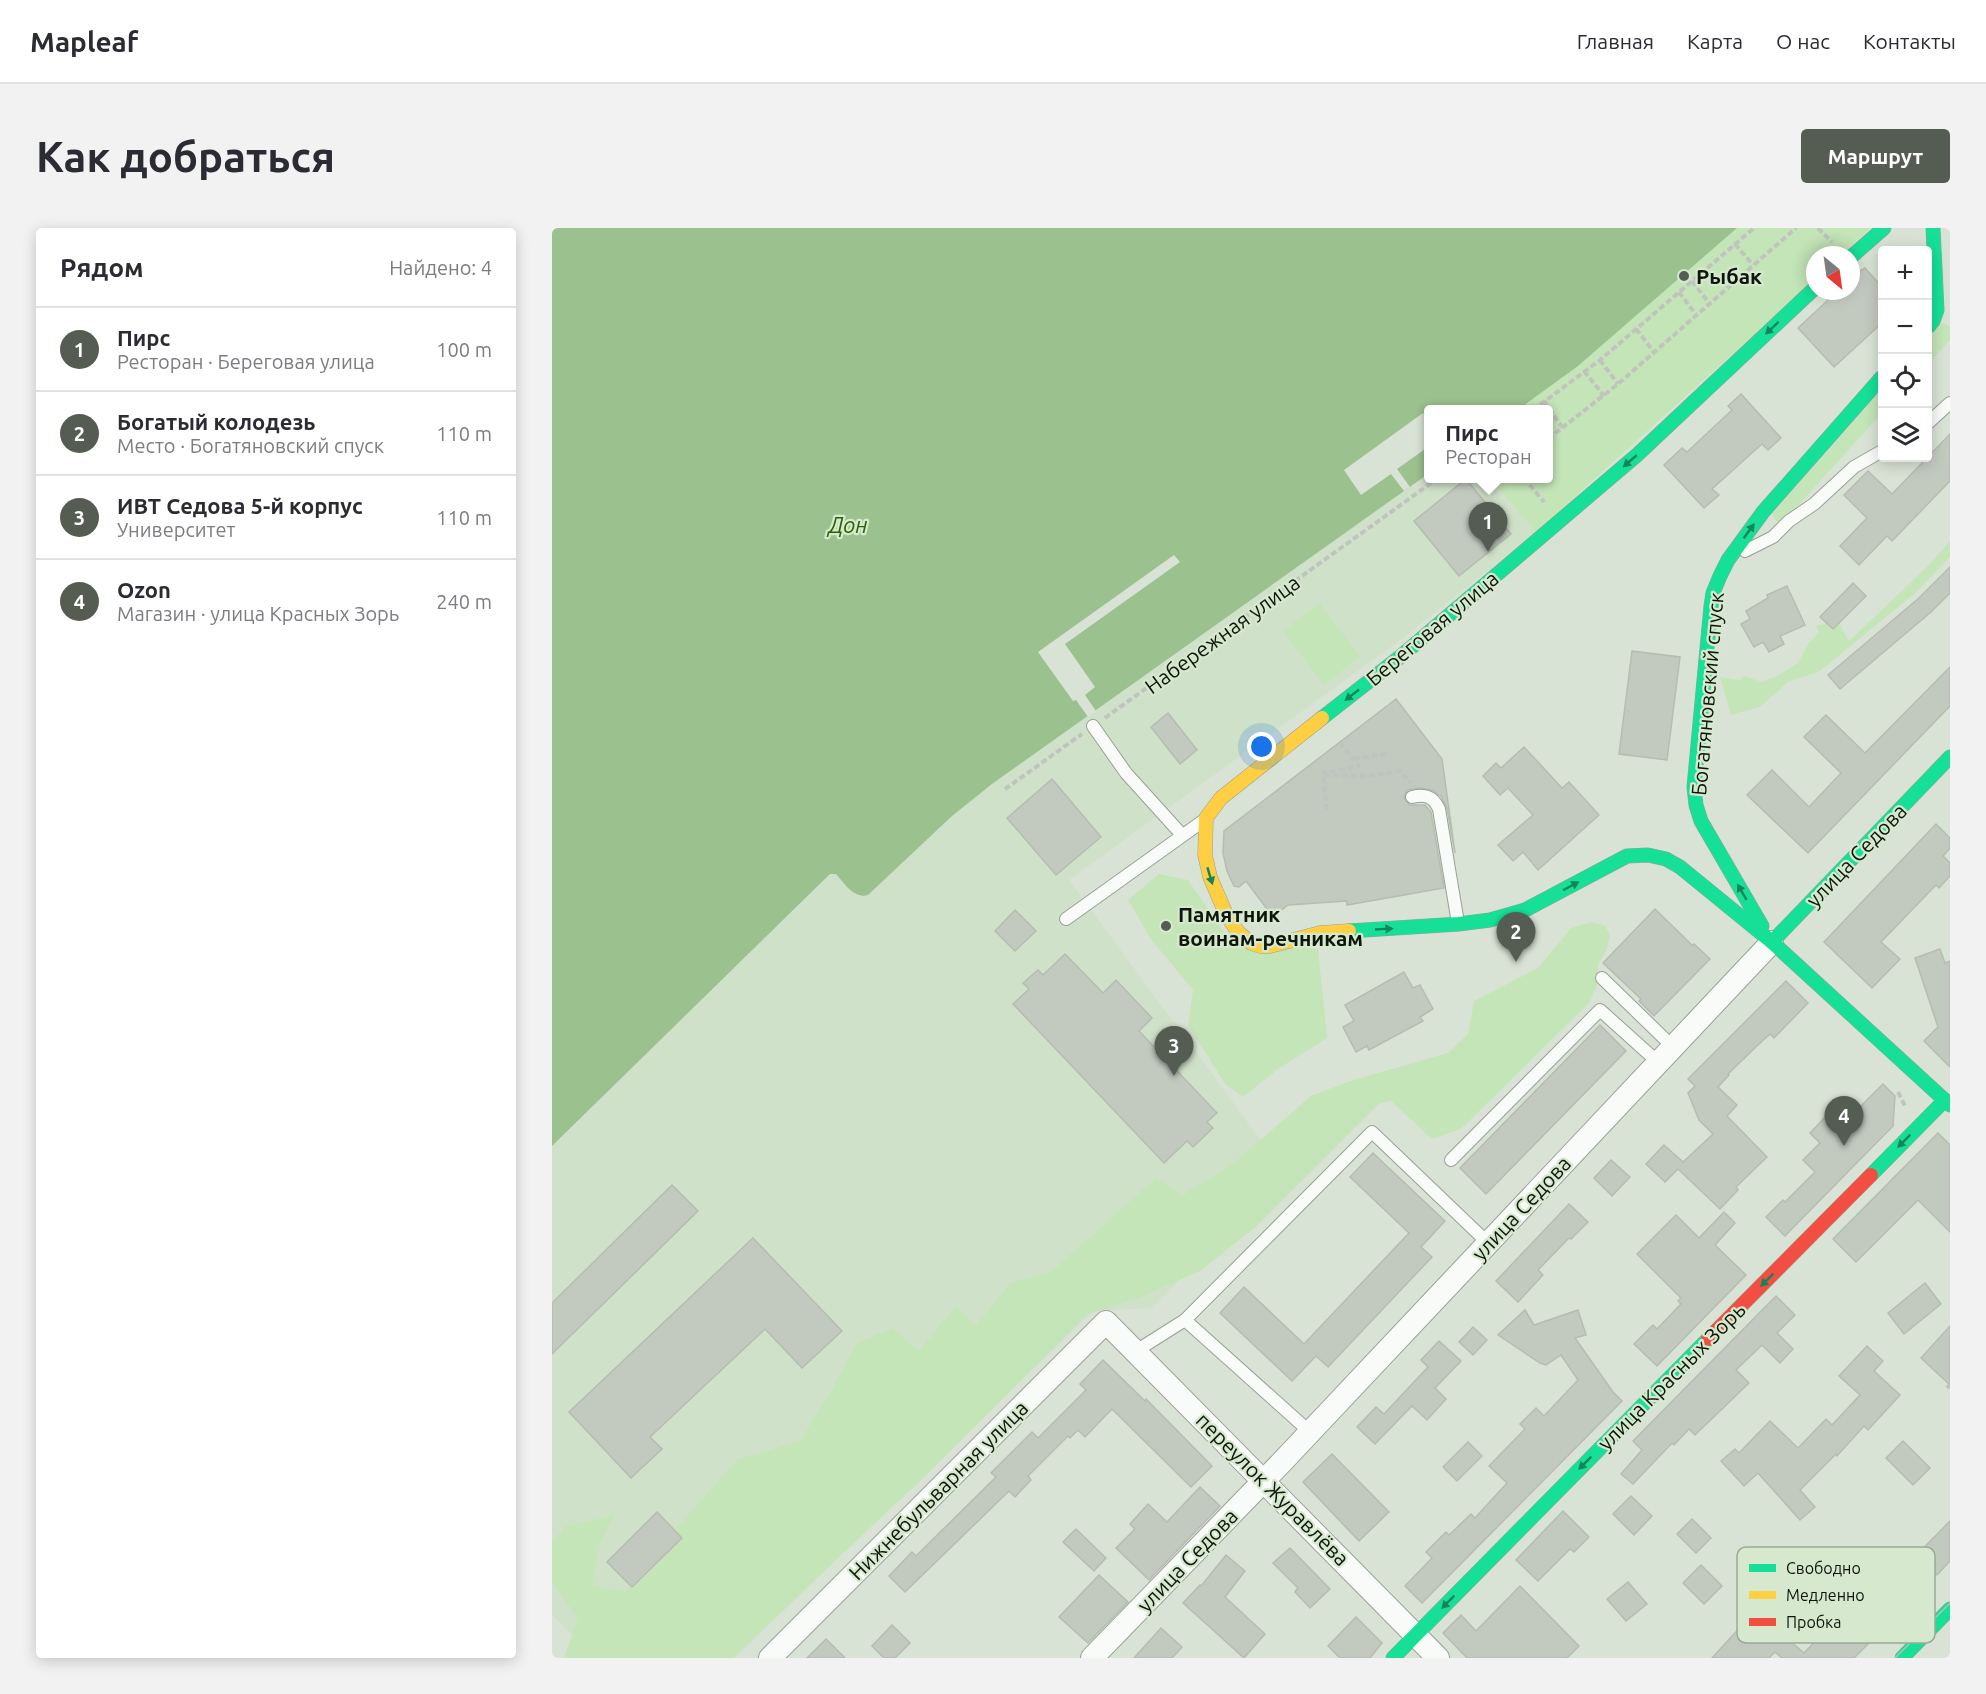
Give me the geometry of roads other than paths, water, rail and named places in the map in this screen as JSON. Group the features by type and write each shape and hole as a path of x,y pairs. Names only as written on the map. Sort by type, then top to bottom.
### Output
{"street":[{"path":"1860,249 1884,228"},
{"path":"1929,228 1937,297 1937,310 1932,322"},
{"name":"Береговая улица","path":"1206,818 1221,798 1400,657 1637,454 1806,296"},
{"name":"Богатяновский спуск","path":"1772,942 1701,821 1696,805 1694,788 1713,593 1728,560 1763,512 1878,382"},
{"name":"улица Седова","path":"1092,1658 1310,1432 1772,942 1950,757"},
{"name":"Богатяновский спуск","path":"1206,818 1205,855 1210,877 1226,914 1238,932 1251,943 1260,946 1270,946 1320,933 1490,920 1525,910 1627,856 1648,855 1665,859 1680,867 1772,942 1948,1100"},
{"name":"улица Красных Зорь","path":"1393,1658 1948,1100"},
{"name":"переулок Журавлёва","path":"1106,1322 1438,1658"},
{"name":"Нижнебульварная улица","path":"770,1658 1106,1322"},
{"path":"1935,1625 1950,1610"},
{"path":"1902,1658 1917,1643"}],"lane":[{"path":"1932,419 1950,403"},
{"path":"1728,560 1773,537 1789,521 1815,504 1854,467 1878,453"},
{"path":"1093,726 1126,773 1182,835"},
{"path":"1416,796 1428,796 1434,800 1439,809 1459,924"},
{"path":"1066,919 1206,818"},
{"path":"1602,978 1666,1055"},
{"path":"1451,1160 1600,1010 1666,1055"},
{"path":"1136,1351 1185,1320 1372,1132 1488,1243"},
{"path":"1185,1320 1310,1432"}],"water":[{"name":"Дон","path":"552,228 1737,228 1578,366 1524,405 1424,405 1424,477 992,784 952,816 868,895 854,893 836,874 830,874 552,1146"}],"tram line":[{"path":"1935,1618 1950,1603"},
{"path":"1895,1658 1910,1643"}],"place":[{"name":"Рыбак","path":"1684,276"},
{"name":"Пирс","path":"1488,552"},
{"name":"Памятник воинам-речникам","path":"1166,926"},
{"name":"Богатый колодезь","path":"1516,962"},
{"name":"ИВТ Седова 5-й корпус","path":"1174,1076"},
{"name":"Ozon","path":"1844,1146"}]}
